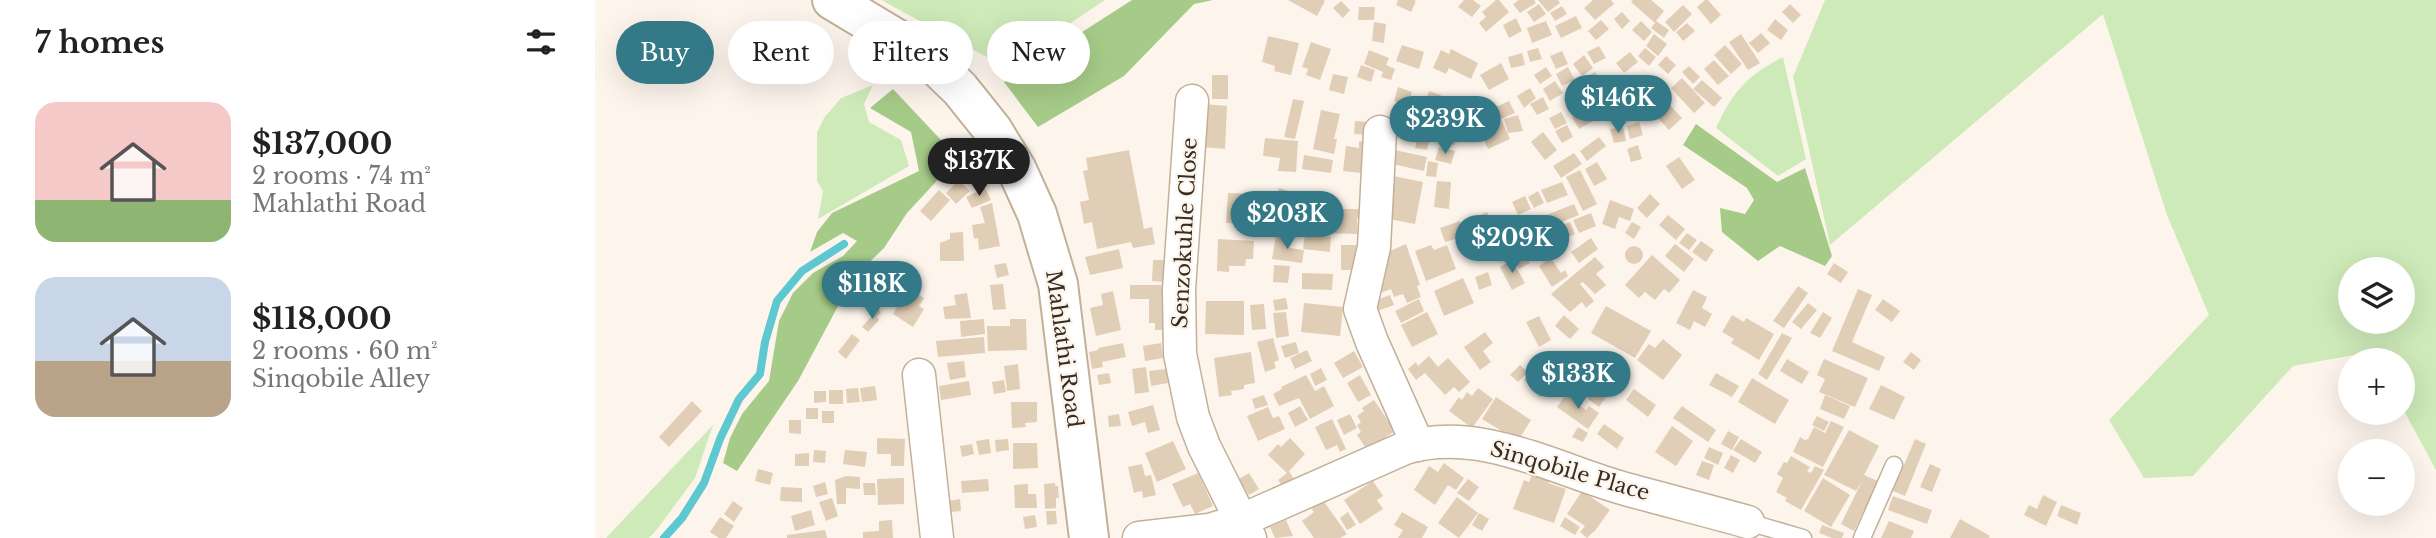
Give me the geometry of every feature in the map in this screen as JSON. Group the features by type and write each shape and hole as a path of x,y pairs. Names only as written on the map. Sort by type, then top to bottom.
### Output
{"street":[{"name":"Mahlathi Road","path":"832,0 927,57 960,89 992,129 1017,170 1037,214 1058,284 1089,538"},
{"name":"Senzokuhle Close","path":"1192,101 1179,289 1180,354 1193,417 1200,436 1245,530"},
{"path":"1380,132 1374,247 1360,309 1417,444"},
{"path":"919,375 937,538"},
{"name":"Sinqobile Place","path":"1139,538 1209,530 1245,530 1417,444 1460,443 1492,448 1628,490 1748,522"}],"lane":[{"path":"1863,538 1894,465"},
{"name":"Sinqobile Place","path":"1748,522 1803,538"}],"green space":[{"path":"881,0 1105,0 1074,21 987,21 987,57 973,50 973,21 920,21"},
{"path":"1132,0 1213,0 1194,4 1124,76 1038,127 1006,84 1090,84 1090,27"},
{"path":"1825,0 2436,0 2436,470 2412,425 2415,425 2415,348 2338,348 2338,358 2293,366 2193,476 2144,478 2109,420 2209,315 2167,215 2103,14 1830,245 1793,77"},
{"path":"1783,57 1806,159 1778,176 1716,128 1742,86"},
{"path":"873,85 864,104 869,122 901,140 909,166 818,219 823,191 817,181 817,132 824,118 841,98"},
{"path":"893,89 958,158 907,213 884,248 853,278 798,381 737,471 723,463 730,438 742,414 769,381 779,321 793,293 813,273 843,256 857,241 843,233 810,252 817,232 832,213 919,171 911,132 870,108"},
{"path":"1696,124 1777,182 1805,168 1832,256 1825,266 1780,246 1758,261 1722,232 1720,208 1745,214 1754,200 1747,188 1683,145"},
{"path":"713,425 695,478 649,538 606,538"}],"building":[{"path":"1288,0 1323,0 1325,1 1317,16"},
{"path":"1398,0 1416,1 1411,12 1396,5"},
{"path":"1464,0 1473,0 1481,6 1472,17 1458,7"},
{"path":"1496,0 1509,12 1486,32 1479,23 1486,17 1482,12"},
{"path":"1519,0 1534,0 1536,3 1520,13 1513,4"},
{"path":"1538,0 1558,0 1560,3 1548,12"},
{"path":"1593,0 1611,0 1614,4 1595,20 1584,8"},
{"path":"1651,0 1664,11 1656,21 1669,30 1664,38 1651,28 1655,23 1631,2"},
{"path":"1705,0 1721,15 1711,24 1697,7"},
{"path":"1341,1 1350,10 1343,18 1333,8"},
{"path":"1539,4 1546,14 1534,22 1527,12"},
{"path":"1790,4 1801,15 1793,23 1782,12"},
{"path":"1683,5 1692,14 1674,32 1665,22"},
{"path":"1562,6 1567,14 1555,21 1550,13"},
{"path":"1359,7 1375,7 1374,20 1358,20"},
{"path":"1622,12 1630,21 1622,29 1614,19"},
{"path":"1576,16 1582,28 1561,38 1555,26"},
{"path":"1516,18 1522,31 1509,38 1503,25"},
{"path":"1775,19 1788,30 1781,40 1767,30"},
{"path":"1601,20 1609,29 1596,40 1588,31"},
{"path":"1546,21 1552,35 1532,43 1527,28"},
{"path":"1641,21 1652,32 1644,41 1632,30"},
{"path":"1374,22 1386,24 1384,43 1372,41"},
{"path":"1687,23 1695,31 1683,41 1676,32"},
{"path":"1761,33 1770,43 1758,53 1749,43"},
{"path":"1654,34 1667,44 1658,56 1646,46"},
{"path":"1741,34 1760,63 1748,70 1729,42"},
{"path":"1268,36 1299,43 1291,75 1274,71 1275,66 1262,62"},
{"path":"1311,42 1331,49 1320,80 1306,75 1308,69 1302,67"},
{"path":"1402,45 1424,52 1419,69 1396,61"},
{"path":"1725,45 1742,64 1731,74 1714,55"},
{"path":"1599,46 1606,58 1594,64 1587,52"},
{"path":"1538,48 1542,59 1530,62 1527,51"},
{"path":"1645,48 1656,57 1649,66 1638,56"},
{"path":"1451,49 1478,63 1471,79 1449,68 1446,74 1433,68 1441,50 1449,54"},
{"path":"1369,50 1389,58 1386,65 1395,69 1391,80 1381,77 1383,72 1364,64"},
{"path":"1562,51 1568,64 1556,69 1550,56"},
{"path":"1630,52 1638,62 1624,73 1616,63"},
{"path":"1522,53 1525,65 1511,68 1508,57"},
{"path":"1584,55 1593,68 1582,76 1573,64"},
{"path":"1666,56 1676,65 1668,74 1658,65"},
{"path":"1714,60 1729,76 1718,85 1704,69"},
{"path":"1501,63 1509,79 1489,90 1480,75"},
{"path":"1361,65 1375,70 1371,82 1357,77"},
{"path":"1689,66 1700,77 1693,84 1682,72"},
{"path":"1546,67 1552,76 1540,84 1534,75"},
{"path":"1568,67 1575,80 1562,86 1556,74"},
{"path":"1595,72 1613,97 1602,105 1599,100 1587,108 1574,84"},
{"path":"1333,74 1348,77 1344,94 1329,90"},
{"path":"1212,75 1228,75 1228,99 1212,99"},
{"path":"1650,77 1657,85 1646,95 1639,87"},
{"path":"1682,78 1705,103 1694,113 1671,88"},
{"path":"1702,80 1722,98 1714,107 1693,89"},
{"path":"1555,81 1563,93 1550,101 1543,89"},
{"path":"1398,87 1412,92 1408,106 1394,101"},
{"path":"1530,88 1536,98 1524,108 1517,96"},
{"path":"1429,91 1441,95 1435,113 1423,108"},
{"path":"1576,92 1583,104 1570,111 1564,99"},
{"path":"1543,97 1549,109 1537,115 1530,104"},
{"path":"1488,98 1496,114 1482,121 1476,109 1484,105 1482,101"},
{"path":"1293,99 1304,101 1295,139 1284,137"},
{"path":"1509,101 1515,113 1501,119 1510,139 1488,149 1481,134 1486,132 1482,124 1500,116 1496,107"},
{"path":"1667,102 1682,118 1669,130 1656,112"},
{"path":"1205,104 1227,106 1225,149 1203,147"},
{"path":"1586,109 1593,121 1579,129 1572,117"},
{"path":"1321,110 1340,114 1334,139 1337,139 1334,154 1313,149"},
{"path":"1561,112 1567,123 1555,129 1549,118"},
{"path":"1394,115 1432,122 1430,135 1391,127"},
{"path":"1518,115 1523,131 1508,133 1504,119"},
{"path":"1355,121 1369,122 1368,135 1354,134"},
{"path":"1639,122 1643,135 1630,139 1627,126"},
{"path":"1567,125 1573,137 1562,143 1555,131"},
{"path":"1445,126 1459,131 1454,145 1440,140"},
{"path":"1623,127 1626,141 1614,143 1610,129"},
{"path":"1543,132 1557,150 1545,160 1531,142"},
{"path":"1418,136 1430,138 1427,150 1415,148"},
{"path":"1599,137 1606,146 1587,161 1580,151"},
{"path":"1265,138 1298,141 1296,172 1278,171 1280,158 1263,156"},
{"path":"1359,141 1373,143 1370,174 1343,171 1346,146 1359,148"},
{"path":"1638,145 1642,159 1631,162 1627,149"},
{"path":"1439,147 1455,151 1451,164 1435,160"},
{"path":"1129,150 1144,229 1152,227 1155,244 1133,248 1131,242 1097,249 1092,222 1084,224 1080,202 1089,200 1083,171 1088,170 1086,158"},
{"path":"1395,150 1427,157 1424,171 1392,164"},
{"path":"1574,153 1582,164 1561,178 1553,166"},
{"path":"1304,155 1333,160 1331,173 1302,169"},
{"path":"1679,157 1695,180 1682,189 1666,166"},
{"path":"1428,161 1438,163 1436,177 1426,176"},
{"path":"1597,162 1607,179 1594,186 1585,169"},
{"path":"1580,170 1597,204 1583,211 1566,177"},
{"path":"1393,176 1423,182 1415,224 1384,218"},
{"path":"959,180 970,191 956,204 946,193"},
{"path":"1437,181 1451,182 1449,209 1434,207"},
{"path":"1562,182 1568,195 1547,203 1541,190"},
{"path":"985,188 991,200 972,208 966,197"},
{"path":"1279,188 1311,198 1302,230 1269,220"},
{"path":"939,190 950,200 931,221 920,211"},
{"path":"1538,191 1544,203 1534,208 1528,197"},
{"path":"1228,193 1252,194 1250,224 1226,223"},
{"path":"1650,194 1660,204 1647,218 1637,208"},
{"path":"1525,196 1531,209 1518,215 1512,202"},
{"path":"1610,200 1634,209 1630,221 1619,217 1615,229 1602,224"},
{"path":"992,203 1000,246 979,250 978,238 974,239 972,225 985,223 980,207"},
{"path":"1574,204 1579,215 1549,227 1544,216"},
{"path":"1343,209 1362,209 1361,218 1357,218 1357,234 1323,233 1323,216 1342,217"},
{"path":"1487,212 1493,224 1478,230 1473,218"},
{"path":"1591,213 1596,226 1579,233 1573,220"},
{"path":"1668,215 1685,229 1676,240 1659,225"},
{"path":"1541,218 1547,232 1533,238 1526,225"},
{"path":"1460,221 1463,229 1457,232 1459,238 1445,242 1440,228"},
{"path":"1570,222 1575,234 1564,239 1558,227"},
{"path":"1632,222 1641,227 1634,239 1625,233"},
{"path":"1496,223 1500,233 1509,229 1517,244 1495,255 1488,241 1476,247 1471,236"},
{"path":"1525,229 1531,239 1520,246 1514,235"},
{"path":"963,232 964,261 940,261 940,243 950,239 950,233"},
{"path":"1687,233 1697,240 1689,250 1679,243"},
{"path":"1305,234 1331,237 1330,252 1303,249"},
{"path":"1276,235 1292,238 1290,248 1304,250 1302,263 1272,259"},
{"path":"1591,238 1598,249 1579,263 1571,252"},
{"path":"1218,239 1254,241 1253,259 1246,259 1245,266 1229,266 1229,272 1217,271"},
{"path":"1544,239 1549,249 1535,257 1530,247"},
{"path":"1701,241 1714,250 1706,262 1692,252"},
{"path":"1406,244 1420,285 1417,286 1421,297 1407,303 1403,294 1394,297 1391,289 1378,294 1381,274 1386,272 1381,255"},
{"path":"1675,244 1694,259 1684,272 1665,256"},
{"path":"1341,245 1357,245 1356,270 1341,270"},
{"path":"1431,245 1434,250 1447,245 1456,269 1426,281 1415,251"},
{"path":"1630,246 1638,246 1643,255 1641,262 1630,264 1625,259 1625,251"},
{"path":"1119,249 1123,268 1090,275 1085,257"},
{"path":"1522,250 1530,263 1519,269 1512,256"},
{"path":"1652,255 1680,280 1669,293 1664,289 1655,300 1645,292 1639,298 1625,285"},
{"path":"1595,257 1604,267 1596,274 1606,285 1595,294 1583,282 1580,284 1594,301 1586,308 1582,302 1570,312 1551,294"},
{"path":"1551,258 1561,273 1565,270 1568,276 1552,287 1539,266"},
{"path":"1153,260 1164,260 1163,282 1152,281"},
{"path":"1512,260 1525,283 1512,290 1500,267"},
{"path":"1006,263 1009,275 997,278 994,265"},
{"path":"1834,263 1848,272 1841,283 1827,274"},
{"path":"1274,265 1290,266 1288,283 1273,282"},
{"path":"1488,272 1492,285 1479,290 1475,277"},
{"path":"1302,273 1333,274 1332,290 1302,289"},
{"path":"1463,278 1474,303 1444,316 1434,291"},
{"path":"1003,284 1006,309 993,310 990,285"},
{"path":"1130,285 1164,285 1164,330 1155,330 1155,323 1149,323 1149,299 1130,299"},
{"path":"1798,286 1808,293 1784,328 1773,321"},
{"path":"908,288 924,298 919,306 924,309 913,327 893,314"},
{"path":"1858,289 1872,295 1852,342 1885,357 1879,371 1832,351"},
{"path":"1693,290 1707,297 1702,308 1712,314 1705,327 1694,321 1690,330 1676,323"},
{"path":"1113,291 1121,330 1096,336 1090,308 1103,305 1101,294"},
{"path":"967,293 971,318 945,319 943,307 956,305 954,295"},
{"path":"1390,295 1394,305 1375,312 1371,302"},
{"path":"1286,298 1288,309 1275,311 1273,300"},
{"path":"1419,299 1424,311 1401,323 1395,311"},
{"path":"1883,299 1900,311 1892,322 1875,310"},
{"path":"1206,301 1244,301 1244,335 1205,334"},
{"path":"1304,303 1343,307 1340,336 1301,332"},
{"path":"1808,303 1817,310 1801,329 1792,322"},
{"path":"1264,304 1266,329 1252,330 1250,305"},
{"path":"1606,306 1651,331 1635,358 1591,333"},
{"path":"878,309 881,312 877,317 879,320 868,332 862,327"},
{"path":"1286,312 1289,336 1276,338 1273,313"},
{"path":"1427,312 1438,334 1412,347 1401,325"},
{"path":"1823,312 1832,318 1820,338 1810,333"},
{"path":"1564,315 1579,329 1570,339 1555,326"},
{"path":"1732,315 1744,322 1746,318 1774,334 1759,360 1731,343 1734,339 1722,332"},
{"path":"1539,316 1551,340 1539,347 1526,322"},
{"path":"984,319 985,334 961,337 960,321"},
{"path":"1010,319 1026,319 1027,350 988,351 987,326 1010,326"},
{"path":"1485,332 1493,343 1483,351 1491,362 1480,370 1464,347"},
{"path":"1782,333 1792,338 1767,380 1758,374"},
{"path":"852,334 860,340 846,359 838,352"},
{"path":"984,337 985,353 938,357 936,341"},
{"path":"1273,338 1279,360 1274,362 1276,368 1265,372 1257,342"},
{"path":"1663,339 1682,355 1663,380 1637,360 1649,344 1655,348"},
{"path":"1296,342 1299,353 1285,358 1281,346"},
{"path":"1123,343 1126,357 1102,362 1103,367 1092,369 1089,352"},
{"path":"1161,343 1163,358 1145,361 1143,346"},
{"path":"1307,350 1312,361 1295,369 1290,358"},
{"path":"1354,351 1363,367 1343,378 1334,363"},
{"path":"1251,352 1255,383 1244,385 1244,389 1231,391 1232,395 1219,397 1214,358"},
{"path":"1911,352 1921,360 1914,370 1903,362"},
{"path":"1429,356 1438,367 1448,358 1470,382 1459,392 1454,387 1445,395 1425,373 1416,380 1408,369 1416,362 1418,366"},
{"path":"1577,357 1587,362 1581,372 1572,367"},
{"path":"1787,359 1809,372 1802,384 1780,371"},
{"path":"1824,359 1868,378 1855,407 1819,392 1825,379 1817,375"},
{"path":"1600,360 1610,369 1606,374 1616,381 1607,393 1587,376"},
{"path":"964,361 966,377 950,380 947,363"},
{"path":"1018,364 1020,389 1007,391 1004,366"},
{"path":"1520,365 1528,372 1518,382 1510,375"},
{"path":"1146,367 1149,392 1135,394 1132,369"},
{"path":"1321,368 1327,380 1315,386 1310,374"},
{"path":"1166,369 1168,383 1151,386 1149,371"},
{"path":"1533,371 1549,389 1540,397 1524,380"},
{"path":"1109,373 1111,383 1099,385 1097,375"},
{"path":"1716,373 1739,386 1732,397 1709,385"},
{"path":"1306,375 1315,391 1324,386 1334,406 1310,419 1299,398 1279,406 1273,394"},
{"path":"1360,375 1371,395 1358,402 1347,383"},
{"path":"1752,378 1789,400 1775,424 1738,402"},
{"path":"1004,380 1006,392 994,394 992,382"},
{"path":"969,381 971,395 941,400 939,386"},
{"path":"1881,385 1905,397 1894,420 1869,409"},
{"path":"875,386 877,400 862,402 860,388"},
{"path":"858,388 860,402 847,403 846,389"},
{"path":"1478,388 1493,399 1472,428 1449,411 1459,397 1462,400 1467,392 1472,396"},
{"path":"1595,389 1606,397 1599,407 1588,399"},
{"path":"1634,389 1656,405 1648,417 1626,400"},
{"path":"829,390 843,390 843,404 829,404"},
{"path":"814,391 826,391 826,402 814,403"},
{"path":"1568,392 1579,399 1576,403 1586,410 1589,406 1599,413 1588,429 1557,407"},
{"path":"1264,395 1268,405 1255,409 1252,399"},
{"path":"1825,395 1850,406 1844,419 1820,409"},
{"path":"1496,397 1531,420 1518,441 1482,419"},
{"path":"1374,400 1395,431 1367,450 1357,435 1361,432 1357,425 1361,422 1357,416 1364,411 1362,408"},
{"path":"692,401 702,411 669,447 659,437"},
{"path":"1011,402 1037,402 1037,422 1025,423 1026,427 1012,428"},
{"path":"1153,405 1160,430 1148,433 1145,422 1132,426 1128,412"},
{"path":"1300,406 1308,420 1295,427 1288,413"},
{"path":"1682,406 1716,430 1708,442 1673,418"},
{"path":"1268,407 1273,418 1279,416 1285,429 1258,441 1247,416"},
{"path":"806,408 818,408 818,419 806,419"},
{"path":"822,411 834,411 834,423 822,423"},
{"path":"1119,414 1121,426 1109,427 1108,416"},
{"path":"1350,414 1357,428 1344,435 1337,420"},
{"path":"1817,416 1829,422 1824,431 1812,425"},
{"path":"1332,419 1346,449 1340,452 1337,445 1326,450 1315,427"},
{"path":"789,420 801,420 801,434 789,433"},
{"path":"1831,421 1844,427 1823,467 1793,452 1800,437 1808,439 1814,427 1825,433"},
{"path":"1604,424 1624,438 1617,449 1597,434"},
{"path":"1672,426 1693,441 1676,466 1655,452"},
{"path":"1578,427 1588,433 1583,442 1572,437"},
{"path":"1849,430 1879,446 1864,475 1878,481 1854,531 1841,524 1862,481 1856,491 1824,475"},
{"path":"1728,431 1739,437 1732,450 1721,444"},
{"path":"877,438 905,439 904,466 891,466 891,454 877,454"},
{"path":"1290,438 1305,454 1289,471 1294,479 1284,488 1278,480 1287,473 1268,455 1278,444 1281,447"},
{"path":"989,439 991,453 979,455 976,441"},
{"path":"1008,439 1009,450 996,452 995,440"},
{"path":"1741,439 1762,452 1755,463 1733,450"},
{"path":"1915,439 1926,444 1905,496 1893,491"},
{"path":"1173,441 1186,469 1157,482 1145,453"},
{"path":"1013,443 1037,443 1038,468 1013,469"},
{"path":"972,444 974,454 962,457 960,446"},
{"path":"1709,447 1723,453 1718,465 1704,458"},
{"path":"814,450 826,451 825,463 813,462"},
{"path":"845,450 867,452 865,467 843,464"},
{"path":"809,453 809,466 795,466 795,454"},
{"path":"1731,455 1740,460 1733,473 1724,468"},
{"path":"1791,456 1810,467 1807,471 1811,473 1815,466 1824,470 1801,510 1776,492 1783,478 1777,474"},
{"path":"1702,461 1714,465 1709,480 1696,475"},
{"path":"1444,463 1464,478 1456,490 1448,485 1435,505 1414,490 1429,466 1438,472"},
{"path":"1142,464 1145,476 1151,475 1156,495 1143,498 1142,491 1134,493 1128,467"},
{"path":"1930,464 1941,469 1932,492 1920,487"},
{"path":"758,469 773,473 770,485 755,481"},
{"path":"1533,472 1551,478 1548,483 1566,489 1554,523 1513,509 1524,480 1529,482"},
{"path":"1198,473 1213,506 1195,514 1190,504 1183,507 1172,484"},
{"path":"1249,473 1259,489 1249,495 1239,479"},
{"path":"846,476 860,477 860,489 846,488 846,504 837,504 835,480"},
{"path":"904,478 904,504 878,505 877,479"},
{"path":"1823,478 1850,495 1831,527 1804,511"},
{"path":"988,479 989,491 962,493 961,481"},
{"path":"1468,479 1479,487 1469,501 1457,493"},
{"path":"1373,481 1383,496 1377,500 1383,509 1360,524 1344,500"},
{"path":"825,482 828,494 816,497 813,486"},
{"path":"863,483 875,483 876,495 864,495"},
{"path":"1055,483 1055,486 1058,486 1059,498 1056,498 1056,508 1045,509 1044,484"},
{"path":"1028,484 1028,494 1036,494 1037,508 1015,508 1014,485"},
{"path":"781,487 802,488 802,502 780,501"},
{"path":"1582,491 1610,510 1587,538 1580,532 1585,526 1567,514"},
{"path":"2043,495 2057,502 2046,526 2024,515 2029,505 2037,509"},
{"path":"1893,496 1932,510 1927,524 1888,510"},
{"path":"1457,497 1478,513 1459,538 1438,523"},
{"path":"832,498 838,516 826,521 819,502"},
{"path":"960,499 961,511 950,512 948,501"},
{"path":"1322,499 1347,534 1340,538 1314,538 1302,521 1314,512 1310,507"},
{"path":"733,501 743,508 734,522 724,514"},
{"path":"2061,505 2081,513 2077,525 2057,516"},
{"path":"811,510 815,525 795,531 791,516"},
{"path":"1046,511 1056,511 1057,524 1047,525"},
{"path":"1348,512 1356,525 1347,530 1340,518"},
{"path":"1402,512 1428,527 1422,538 1398,538 1403,530 1394,525"},
{"path":"1479,513 1489,519 1482,531 1472,525"},
{"path":"1035,515 1037,527 1025,529 1023,517"},
{"path":"720,517 734,526 726,538 719,538 710,532"},
{"path":"1565,517 1580,527 1575,535 1560,526"},
{"path":"1960,519 1990,536 1989,538 1950,538"},
{"path":"892,520 893,538 863,538 863,532 879,531 879,521"},
{"path":"1286,520 1293,536 1275,538 1270,527"},
{"path":"1889,521 1914,531 1911,538 1881,538"},
{"path":"1822,525 1844,533 1842,538 1832,538 1819,533"},
{"path":"825,530 827,538 787,538 787,535"}],"waterway":[{"path":"664,538 682,518 704,483 720,439 739,399 760,374 765,342 777,301 802,271 844,244"}]}
